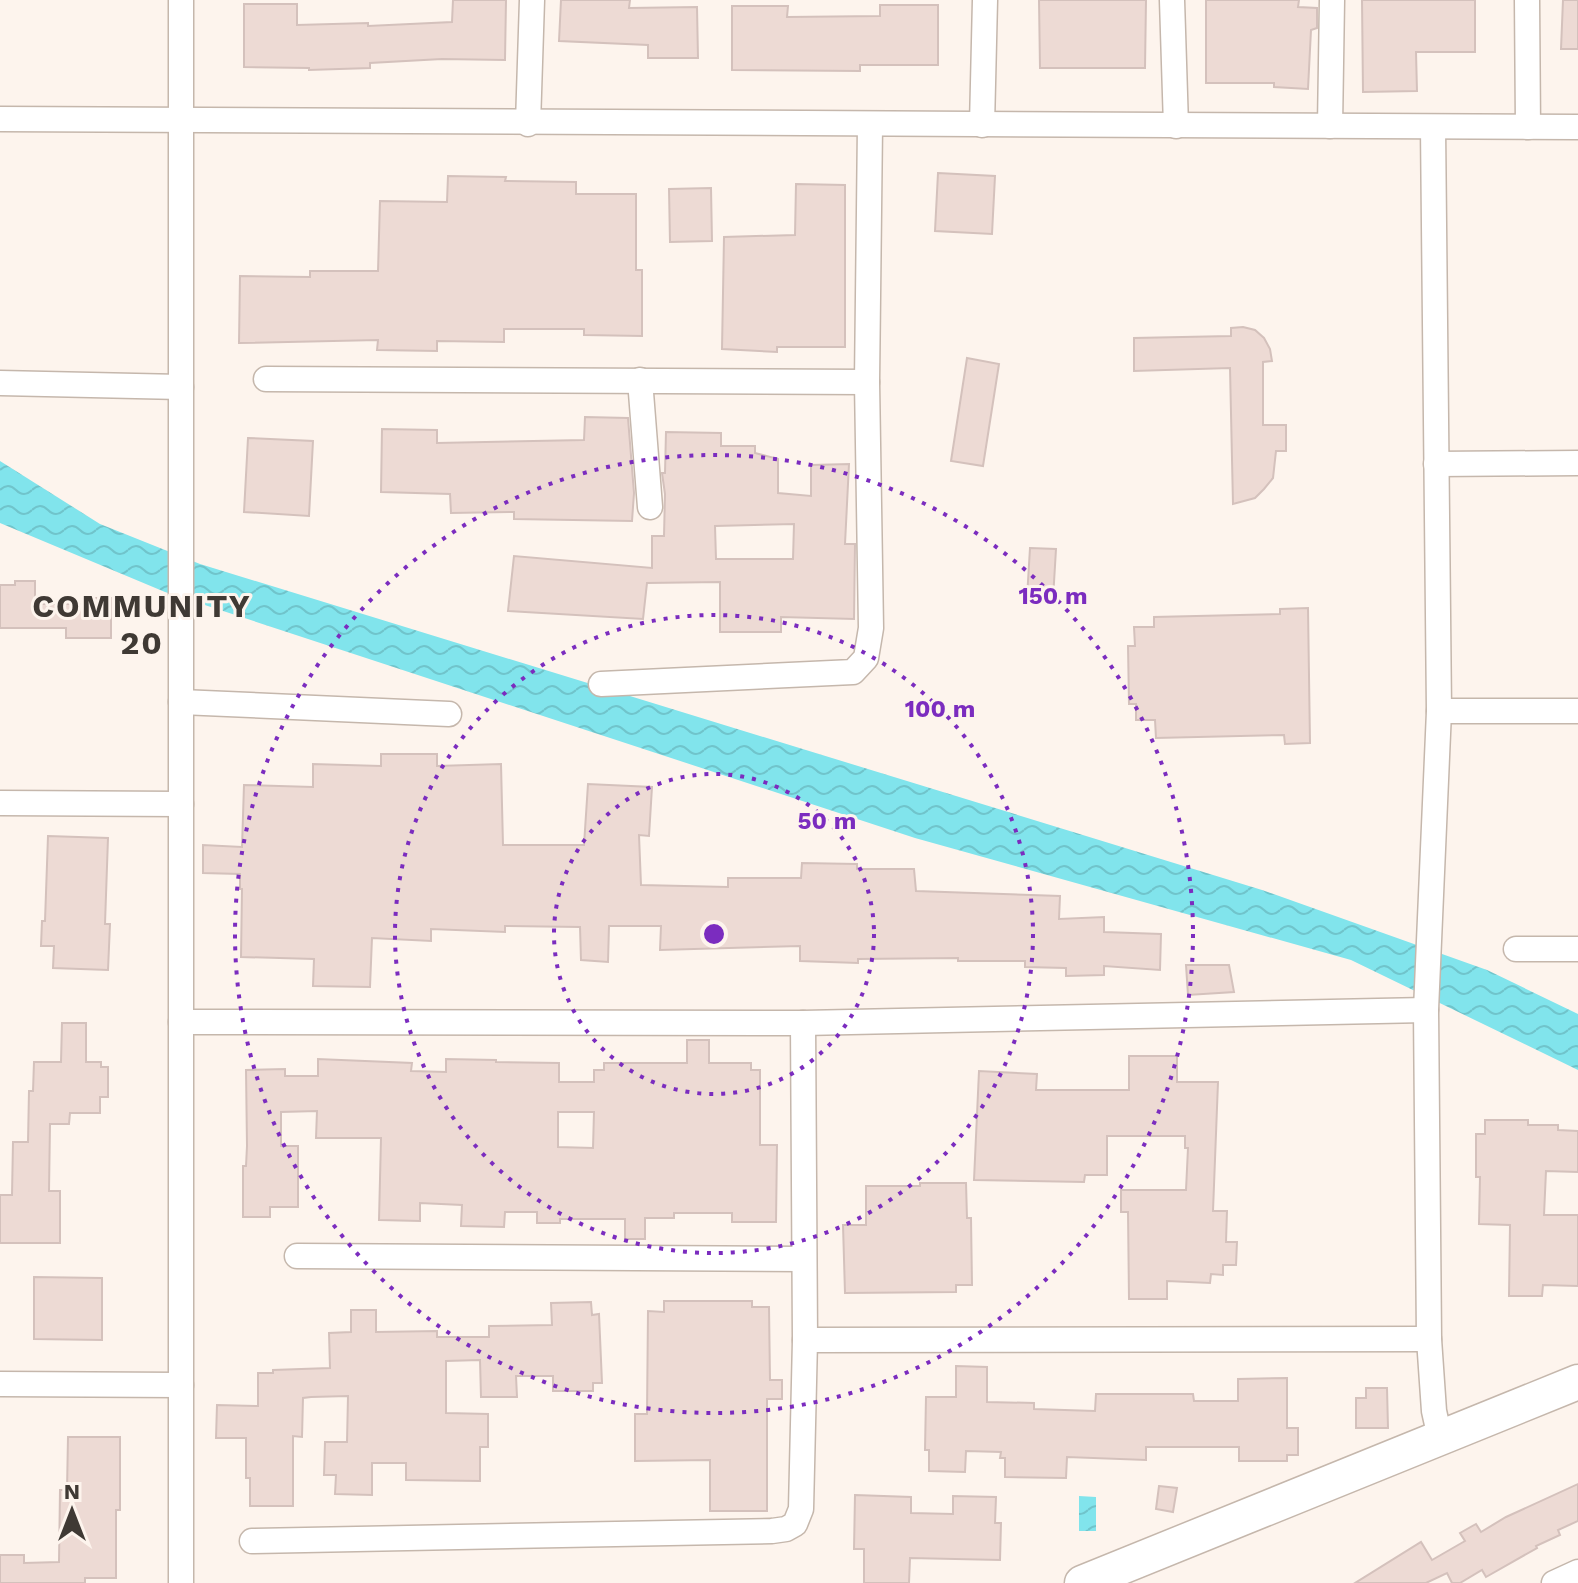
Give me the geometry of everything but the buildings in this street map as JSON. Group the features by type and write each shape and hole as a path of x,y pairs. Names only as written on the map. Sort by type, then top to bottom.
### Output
{"street":[{"path":"181,0 181,1583"},
{"path":"528,124 532,0"},
{"path":"982,125 985,0"},
{"path":"1172,0 1176,126"},
{"path":"1330,126 1332,0"},
{"path":"1527,0 1528,127"},
{"path":"0,119 1578,127"},
{"path":"601,684 853,672 866,658 871,628 867,382 870,125"},
{"path":"1433,127 1439,711 1427,1007 1429,1339 1434,1411 1440,1438"},
{"path":"266,379 867,382"},
{"path":"640,380 650,507"},
{"path":"0,383 181,387"},
{"path":"1436,464 1578,463"},
{"path":"181,702 449,714"},
{"path":"1439,711 1578,711"},
{"path":"0,803 181,804"},
{"path":"1516,949 1578,949"},
{"path":"181,1022 803,1023 1427,1007"},
{"path":"252,1541 786,1529 795,1524 801,1509 805,1340 803,1023"},
{"path":"297,1256 803,1259"},
{"path":"805,1340 1429,1339"},
{"path":"1082,1583 1578,1382"},
{"path":"0,1384 181,1385"},
{"path":"1554,1583 1578,1572"}],"water":[{"path":"0,461 100,524 200,564 1262,890 1487,970 1578,1014 1578,1070 1351,960 915,838 165,592 0,523"},
{"path":"1079,1496 1096,1497 1096,1531 1079,1531"}],"district":[{"name":"COMMUNITY 20","path":"142,624"}]}
